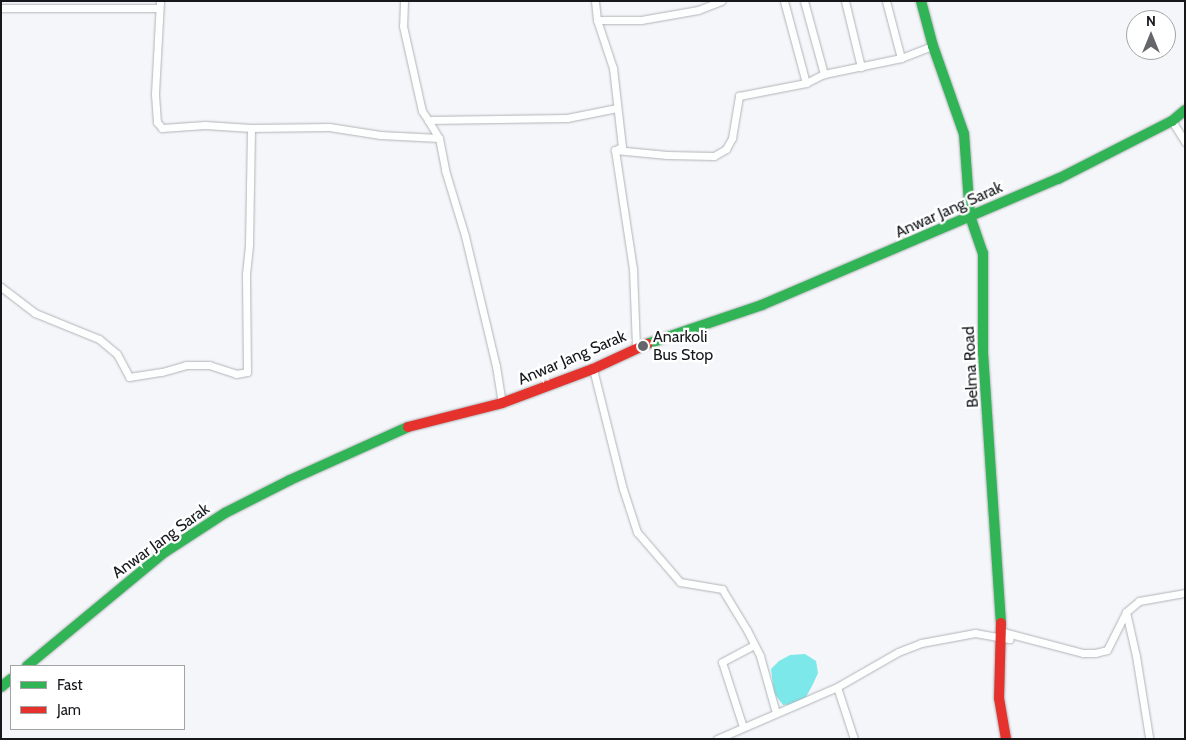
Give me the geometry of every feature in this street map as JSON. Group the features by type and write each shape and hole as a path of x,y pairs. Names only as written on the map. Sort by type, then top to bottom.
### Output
{"main road":[{"name":"Belma Road","path":"921,1 933,46 964,134 970,216 983,253 983,353 1002,632 999,698 1006,739"},
{"name":"Anwar Jang Sarak","path":"28,665 165,552 225,513 290,480 406,426 502,403 593,369 636,348 762,305 1058,179 1172,121 1185,110"}],"street":[{"path":"404,1 403,26 422,111 438,138 444,170 465,236 492,347 502,403"},
{"path":"595,1 597,20 613,68 622,147 616,150"},
{"path":"597,20 641,20 698,10 722,1"},
{"path":"784,1 806,82"},
{"path":"804,1 824,74"},
{"path":"845,1 861,67"},
{"path":"886,1 901,58"},
{"path":"1,8 159,4 154,94 157,122 162,128 204,125 251,128 329,127 380,135 438,138"},
{"path":"616,150 667,155 714,156 726,149 732,138 739,96 806,82 824,74 901,58 933,46"},
{"path":"428,120 567,118 617,108"},
{"path":"1172,121 1185,142"},
{"path":"1,287 35,313 99,339 117,354 129,377 162,372 186,365 209,365 236,374 246,372 246,274 249,244 251,128"},
{"path":"616,150 633,269 636,348"},
{"path":"593,369 623,489 637,532 680,582 722,589 760,656 776,713"},
{"path":"1002,632 1075,652 1095,653 1106,650 1126,612 1139,601 1185,593"},
{"path":"1126,612 1136,656 1149,737"},
{"path":"717,739 836,687 898,652 921,643 975,633 1008,639 1002,632"},
{"path":"744,727 722,662 754,645"},
{"path":"836,687 854,739"}],"water":[{"path":"805,654 816,661 818,673 806,697 796,704 783,705 774,693 771,669 779,661 790,655"}],"traffic: fast":[{"path":"921,1 933,46 964,134 970,216 983,253 983,353 1001,623"},
{"path":"647,344 762,305 1058,179 1172,121 1185,110"},
{"path":"28,665 165,552 225,513 290,480 408,427"},
{"path":"1,687 10,680"}],"traffic: jam":[{"path":"408,427 502,403 593,369 647,344"},
{"path":"1001,623 999,698 1006,739"}],"place":[{"name":"Anarkoli Bus Stop","path":"643,346"}]}
